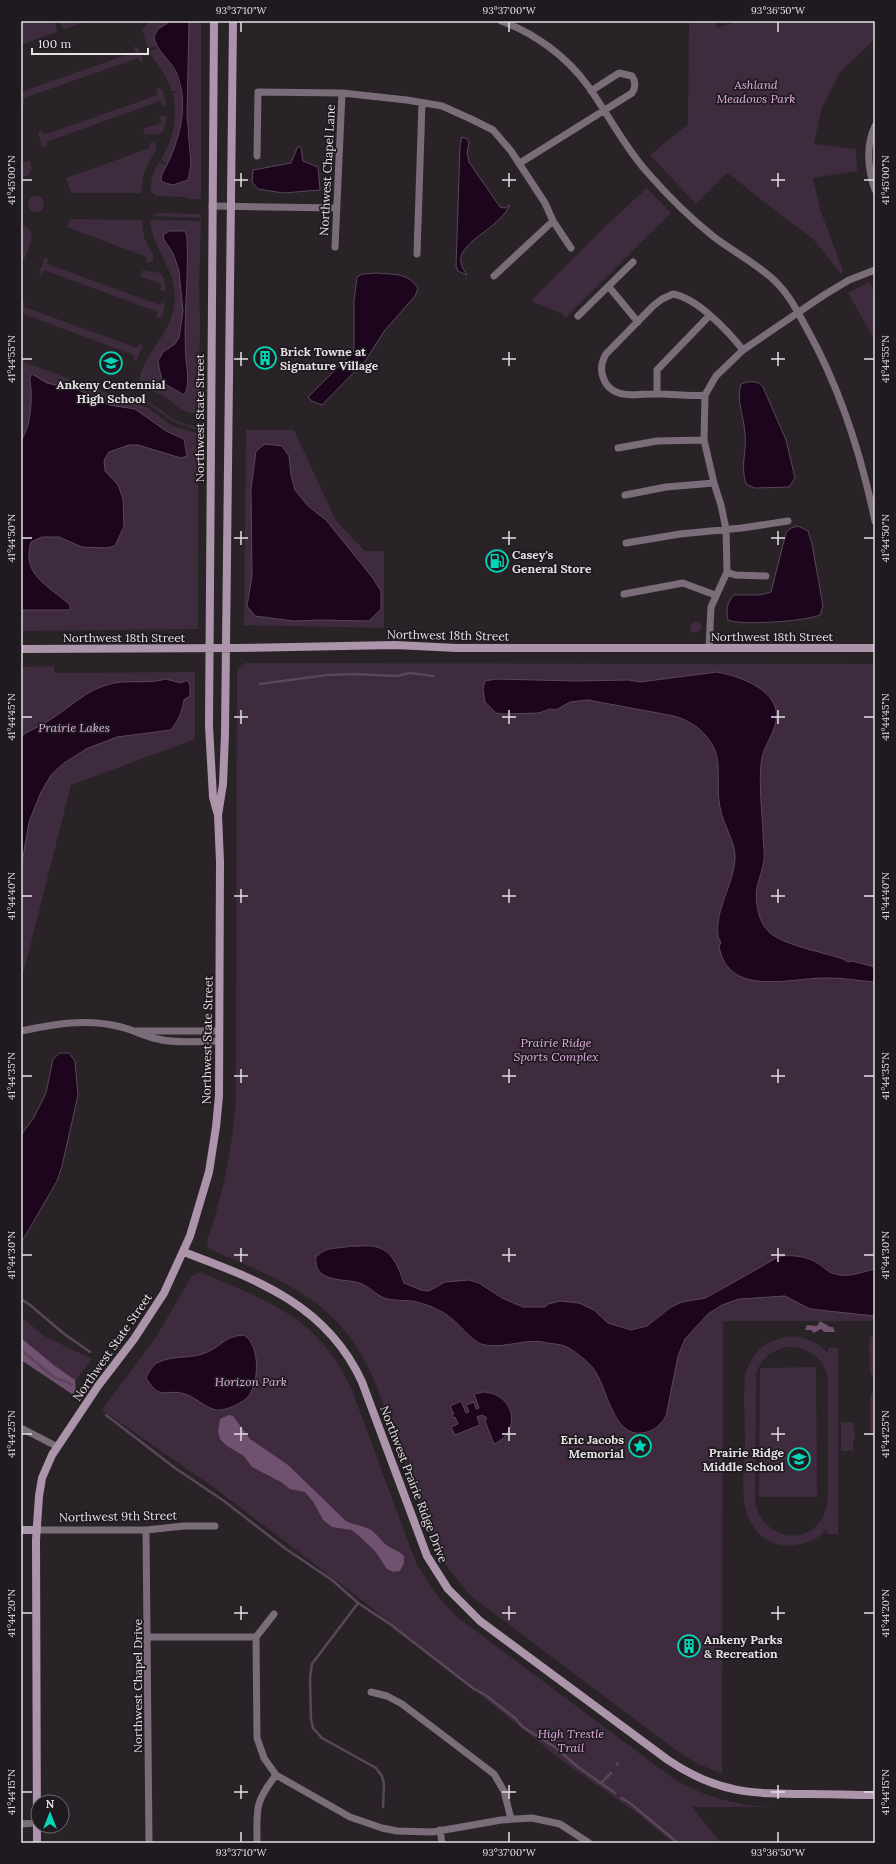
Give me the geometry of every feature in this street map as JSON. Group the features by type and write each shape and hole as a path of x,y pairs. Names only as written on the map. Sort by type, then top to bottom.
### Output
{"main road":[{"name":"Northwest State Street","path":"214,21 209,726 213,797 218,815"},
{"name":"Northwest State Street","path":"37,1794 36,1530 40,1487 48,1462 56,1446 150,1317 171,1281 184,1252 200,1208 212,1156 218,1104 220,862 218,815 223,784 229,460 230,205 233,21"},
{"name":"Northwest 18th Street","path":"21,649 395,645 458,648 875,648"},
{"name":"Northwest Prairie Ridge Drive","path":"184,1252 269,1288 290,1300 313,1316 338,1342 349,1357 362,1382 427,1556 448,1589 476,1617 668,1760 698,1778 716,1785 753,1794 875,1795"},
{"name":"Northwest 9th Street","path":"21,1530 36,1530"}],"street":[{"path":"501,21 534,36 571,66 591,91 615,129 651,176 713,236 766,272 788,296 819,351 842,407 864,475 875,521"},
{"path":"520,163 632,93 635,88 634,80 632,76 620,73 591,91"},
{"path":"257,156 258,92 342,93 442,106 493,130 520,163 545,203 553,221 572,248"},
{"name":"Northwest Chapel Lane","path":"335,247 342,93"},
{"path":"417,254 422,103"},
{"path":"875,126 870,142 868,164 875,190"},
{"path":"212,206 230,205 337,208"},
{"path":"494,276 553,221"},
{"path":"578,316 633,262"},
{"path":"709,648 711,607 715,595 727,572 726,529 704,440 705,395 716,376 743,350 849,280 875,270"},
{"path":"609,287 638,322"},
{"path":"705,395 695,397 657,394 626,395 614,392 604,383 601,374 603,360 606,354 662,299 673,294 689,300 709,316 728,333 743,350"},
{"path":"657,394 658,370 709,316"},
{"path":"618,448 657,441 704,440"},
{"path":"625,495 666,487 714,483"},
{"path":"626,544 680,534 788,521"},
{"path":"727,572 735,575 766,576"},
{"path":"624,594 684,583 715,595"},
{"path":"21,1031 49,1025 74,1022 102,1023 137,1031 159,1040 174,1042 219,1041"},
{"path":"137,1031 219,1031"},
{"path":"21,1428 56,1446"},
{"name":"Northwest 9th Street","path":"36,1530 146,1530 184,1526 215,1526"},
{"name":"Northwest Chapel Drive","path":"146,1530 149,1843"},
{"path":"274,1614 256,1637 257,1738 264,1758 276,1775 350,1817 397,1831 433,1832 512,1819 532,1818 552,1821 570,1829 589,1843"},
{"path":"148,1637 256,1637"},
{"path":"371,1692 387,1696 402,1704 487,1767 500,1782 508,1800 512,1819"},
{"path":"257,1843 257,1810 259,1799 276,1775"},
{"path":"440,1830 442,1843"}],"green space":[{"path":"21,21 55,21 57,32 21,45"},
{"path":"59,21 87,21 64,29"},
{"path":"153,21 171,21 158,29 154,36 157,46 148,49 142,29 148,23"},
{"path":"189,21 201,21 201,199 156,196 151,192 152,177 159,162 167,166 162,173 173,185 185,182 190,175 191,148 187,114"},
{"name":"Ashland Meadows Park","path":"689,21 716,21 717,28 740,21 875,21 875,39 840,72 821,110 814,144 856,149 857,171 813,178 820,209 843,271 841,274 814,240 727,173 696,204 650,155 688,124"},
{"path":"134,46 138,48 143,59 141,63 138,58 24,98 24,105 21,102 21,92 135,52"},
{"path":"158,48 176,75 182,104 182,119 179,134 168,164 161,160 169,144 175,120 173,94 179,91 172,91 165,75 149,52"},
{"path":"158,88 163,90 166,102 165,105 162,106 160,101 46,142 47,148 42,146 38,133 39,131 42,131 44,135 158,95 156,90"},
{"path":"164,115 167,118 163,132 145,135 143,129 161,123 159,117"},
{"path":"149,143 155,143 157,147 144,172 141,193 71,193 66,178 150,148"},
{"path":"29,161 31,164 30,172 21,179 21,163"},
{"path":"647,188 671,213 564,319 563,314 531,301 611,221"},
{"path":"33,196 39,196 44,201 42,210 39,212 33,212 28,207 28,201"},
{"path":"157,213 201,214 201,218 152,216"},
{"path":"70,219 142,220 144,237 153,255 153,261 146,263 147,257 67,227"},
{"path":"150,220 201,221 199,285 199,413 185,411 165,397 145,388 141,384 141,371 169,324 175,298 174,287 168,267 155,240"},
{"path":"21,225 29,229 32,237 25,258 22,260"},
{"path":"45,258 48,258 47,264 160,305 163,301 165,305 162,317 156,317 158,312 44,270 40,275 39,272"},
{"path":"143,270 160,273 164,278 166,288 164,291 160,290 161,284 140,276"},
{"path":"870,282 875,293 875,340 848,293"},
{"path":"24,301 24,307 137,348 140,344 143,345 137,360 134,361 134,355 21,313 21,303"},
{"path":"21,361 148,408 172,426 200,434 198,488 198,629 21,631"},
{"path":"143,400 181,423 199,426 200,431 172,421"},
{"path":"246,430 294,430 336,521 365,551 384,551 384,628 244,625"},
{"path":"698,621 701,624 701,629 697,632 691,633 690,627 694,622"},
{"name":"Prairie Ridge Sports Complex","path":"246,663 875,664 875,1321 723,1321 722,1774 698,1764 677,1751 471,1596 450,1571 435,1546 377,1387 363,1358 347,1334 330,1315 311,1299 266,1274 208,1247 207,1241 218,1206 226,1172 236,1100 237,671 241,665"},
{"name":"Prairie Lakes","path":"54,666 54,673 195,672 195,739 71,785 23,974 21,974 21,667"},
{"name":"Horizon Park","path":"197,1273 202,1273 250,1293 271,1304 290,1315 325,1345 339,1365 352,1390 416,1563 438,1597 456,1616 675,1780 722,1800 747,1805 773,1807 692,1807 721,1843 673,1843 641,1816 560,1759 371,1607 216,1489 102,1410 156,1337 192,1276"},
{"path":"21,1317 46,1337 92,1359 70,1388 21,1345"},
{"path":"875,1335 875,1377 870,1374 869,1338"},
{"path":"794,1336 804,1338 817,1344 828,1353 828,1348 838,1348 838,1534 827,1534 827,1529 817,1537 807,1542 795,1545 783,1545 772,1542 762,1536 754,1528 748,1516 743,1489 745,1441 744,1393 746,1371 758,1351 774,1340","holes":["785,1347 793,1347 807,1351 818,1358 826,1370 828,1378 827,1505 822,1519 814,1528 804,1534 793,1536 782,1534 772,1529 764,1522 758,1512 755,1500 756,1374 763,1360 775,1351"]},
{"path":"816,1367 817,1497 759,1497 760,1368"},
{"path":"875,1393 875,1435 870,1431 870,1396"},
{"path":"841,1422 853,1422 855,1440 853,1440 853,1451 841,1451"}],"shaded area":[{"path":"171,21 189,21 187,114 191,165 188,180 173,185 162,182 161,178 175,146 181,125 183,104 182,93 176,72 157,46 154,36 158,29"},
{"path":"462,137 467,139 469,142 467,153 469,162 500,207 505,208 510,205 505,213 493,225 467,246 463,252 461,264 467,275 458,271 456,266 460,146"},
{"path":"298,146 301,148 303,161 318,167 320,190 283,193 258,189 252,182 253,170 291,163"},
{"path":"169,231 185,231 187,237 185,344 188,383 184,395 165,384 162,380 158,361 163,352 175,344 179,338 183,311 179,271 173,253 164,240 163,235"},
{"path":"362,274 395,274 409,279 418,288 415,296 385,330 365,361 322,405 312,401 308,397 354,351 354,301 357,277"},
{"path":"32,374 47,383 81,391 109,405 135,409 166,431 184,439 187,456 181,458 138,445 129,445 109,452 104,460 105,471 118,485 123,499 124,526 115,546 106,548 82,547 59,537 42,537 31,542 29,553 33,571 45,585 70,605 70,610 21,610 21,441 30,416 30,380"},
{"path":"747,382 758,383 763,387 786,440 795,478 789,487 755,488 746,484 744,477 745,434 739,397 741,384"},
{"path":"265,444 282,446 289,456 291,475 295,490 308,506 326,520 372,577 381,591 381,609 369,621 294,621 255,616 247,606 252,576 251,489 256,451"},
{"path":"798,526 808,531 812,544 823,606 820,615 802,619 760,623 735,622 728,620 728,606 734,595 760,595 771,592 786,533 791,528"},
{"path":"717,672 737,677 757,687 766,693 773,701 776,710 775,727 763,753 760,773 764,861 757,887 756,898 758,912 762,923 769,932 776,937 794,945 843,959 848,962 852,961 875,967 875,982 829,978 764,982 748,979 735,973 725,963 719,946 721,943 718,936 718,925 719,916 732,877 735,852 720,807 717,756 714,748 704,733 690,723 674,716 588,700 570,702 556,710 550,709 539,713 496,713 485,702 483,689 485,681 496,679 575,681 629,680 640,682"},
{"path":"166,679 181,683 187,680 190,685 190,696 184,700 176,723 171,730 117,737 86,749 64,763 51,775 41,792 29,822 21,869 21,736 57,716 87,694 104,686 120,682"},
{"path":"60,1053 69,1053 75,1061 78,1095 62,1166 57,1181 21,1243 21,1135 33,1119 46,1093 53,1059"},
{"path":"350,1246 372,1246 385,1251 397,1265 404,1283 421,1290 429,1291 445,1282 469,1280 479,1283 502,1298 523,1307 545,1307 548,1304 560,1301 579,1303 594,1310 608,1323 631,1330 647,1326 671,1307 682,1302 705,1298 780,1256 801,1257 814,1261 831,1273 840,1275 855,1274 875,1269 875,1316 810,1309 785,1296 739,1299 722,1305 708,1314 685,1339 678,1356 664,1420 656,1428 650,1431 643,1433 633,1432 624,1428 618,1420 593,1368 569,1348 561,1345 532,1341 501,1346 481,1344 476,1342 456,1322 436,1309 413,1301 386,1299 360,1283 329,1277 323,1275 319,1271 316,1265 316,1257 329,1249"},
{"path":"820,1321 830,1327 833,1327 835,1332 824,1332 821,1329 814,1333 811,1330 805,1330 807,1325 817,1326"},
{"path":"244,1335 250,1340 256,1356 256,1374 252,1391 248,1397 235,1405 221,1410 212,1409 185,1394 160,1392 151,1385 146,1378 153,1367 159,1362 170,1358 200,1355 210,1351 232,1337"},
{"path":"21,1338 55,1366 75,1380 76,1392 72,1394 21,1360"},
{"path":"483,1392 494,1394 502,1399 508,1405 511,1414 509,1431 503,1438 494,1444 485,1421 487,1418 482,1415 477,1417 480,1425 455,1435 451,1427 458,1424 455,1417 453,1418 452,1415 454,1414 450,1406 461,1401 466,1413 469,1412 466,1405 474,1402 476,1409 479,1408 474,1394"},
{"path":"229,1415 233,1416 250,1439 288,1465 346,1521 370,1530 385,1544 404,1556 404,1563 400,1571 393,1572 387,1569 375,1551 351,1530 332,1527 323,1520 314,1503 305,1492 290,1489 281,1482 252,1467 244,1456 227,1446 220,1439 218,1431 220,1419"}],"waterway":[{"path":"260,684 327,675 355,674 397,676 410,673 433,676"},
{"path":"21,1299 63,1333 90,1352"},
{"path":"21,1350 54,1377 72,1385"},
{"path":"106,1415 175,1468 224,1501 286,1549 332,1580 358,1603 390,1624 474,1689 484,1694 515,1718 523,1727 555,1747 578,1767 615,1793"},
{"path":"358,1603 312,1664 310,1678 311,1719 313,1728 322,1738 376,1768 382,1776 384,1784 383,1807"},
{"path":"602,1782 611,1773"},
{"path":"621,1798 630,1803 678,1843"}],"place":[{"name":"Brick Towne at Signature Village","path":"265,358"},
{"name":"Ankeny Centennial High School","path":"111,363"},
{"name":"Casey's General Store","path":"497,561"},
{"name":"Eric Jacobs Memorial","path":"640,1446"},
{"name":"Prairie Ridge Middle School","path":"799,1459"},
{"name":"Ankeny Parks & Recreation","path":"689,1646"}],"park label":[{"name":"High Trestle Trail","path":"571,1740"}]}
